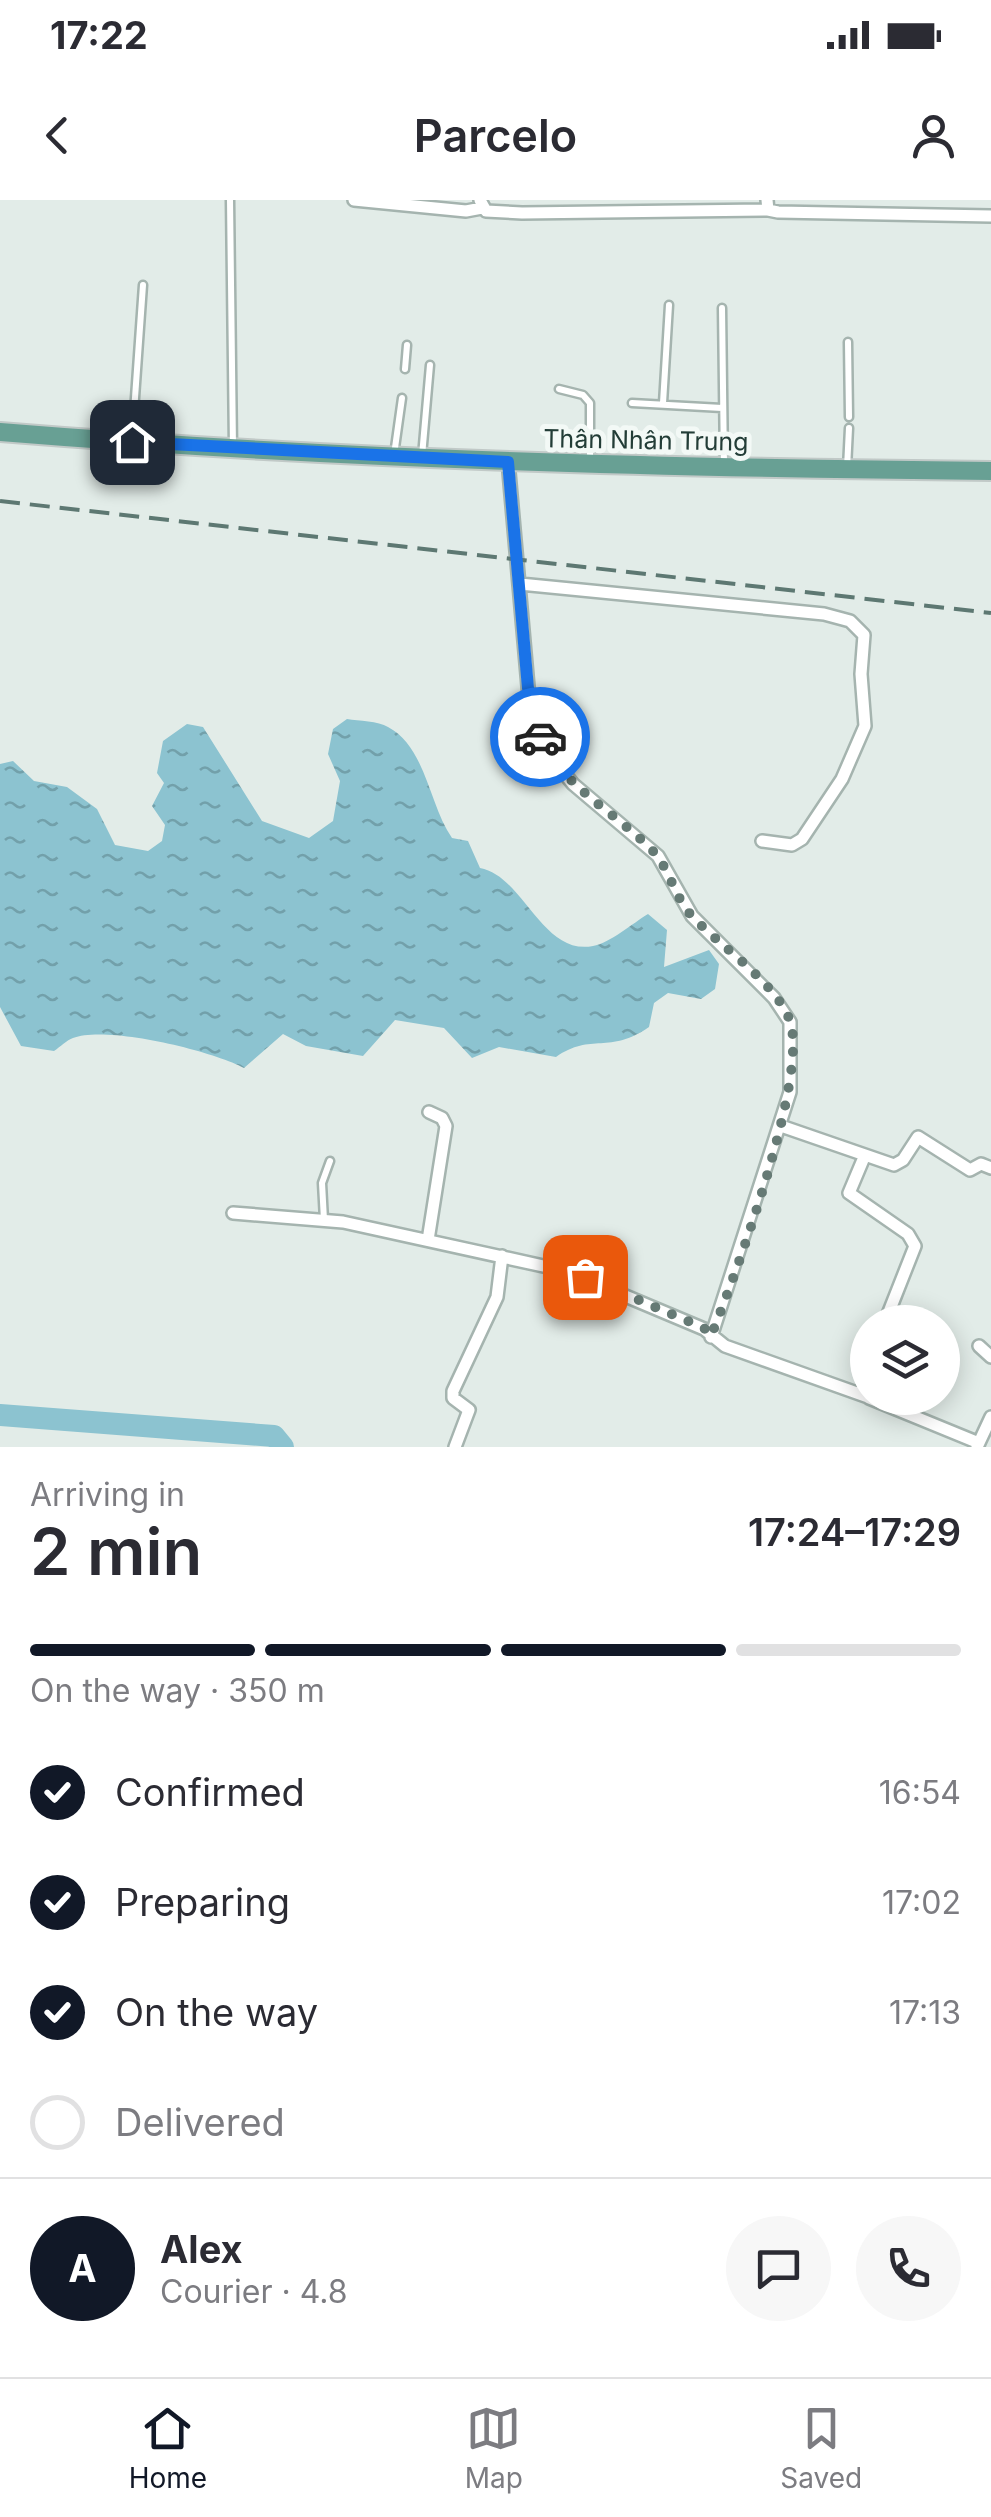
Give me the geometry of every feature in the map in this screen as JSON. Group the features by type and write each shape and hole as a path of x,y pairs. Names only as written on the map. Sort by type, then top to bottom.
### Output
{"main road":[{"name":"Thân Nhân Trung","path":"0,432 233,449 508,462 991,471"}],"street":[{"path":"354,200 466,212 481,204 595,214 768,205 991,216"},
{"path":"508,462 530,708 547,752 573,784 658,856 692,916 774,998 790,1022 792,1070 781,1126 711,1336"},
{"path":"520,584 824,614 850,621 864,635 861,674 868,712 860,742 802,840 792,845 762,840"},
{"path":"428,1240 446,1126 442,1118 429,1112"},
{"path":"781,1126 898,1164 918,1137 970,1170 981,1164 991,1168"},
{"path":"865,1155 849,1193 908,1234 915,1246 892,1305"},
{"path":"234,1213 324,1220 585,1277 704,1328 726,1346 850,1390"},
{"path":"455,1447 469,1410 453,1398 453,1391 497,1297 502,1256"},
{"path":"979,1346 991,1357"},
{"path":"909,1415 978,1445 991,1417"}],"lane":[{"path":"230,200 233,449"},
{"path":"132,442 143,285"},
{"path":"663,403 670,305"},
{"path":"722,308 724,466"},
{"path":"848,342 848,417"},
{"path":"405,368 407,344"},
{"path":"422,458 430,365"},
{"path":"558,389 583,395 590,403 590,463"},
{"path":"394,456 402,398"},
{"path":"632,403 722,408"},
{"path":"847,470 849,428"},
{"path":"324,1220 322,1184 330,1161"}],"water":[{"path":"347,719 384,725 401,736 419,762 452,838 468,841 480,868 509,885 560,939 575,946 593,946 648,914 667,930 664,967 709,950 719,964 715,989 701,999 668,993 654,1003 649,1027 635,1035 580,1046 556,1057 499,1047 472,1058 444,1028 395,1020 363,1056 306,1046 283,1034 244,1068 185,1048 134,1037 89,1035 73,1038 54,1051 21,1046 0,1007 0,764 13,761 34,781 67,787 97,809 115,845 148,851 162,841 165,825 152,806 164,783 157,773 163,741 187,724 203,727 262,821 309,838 333,821 340,781 328,754 333,729"}],"waterway":[{"path":"0,1415 274,1436 283,1447"}],"railway":[{"path":"0,501 991,613"}],"way so far":[{"path":"540,737 560,772 658,856 692,916 774,998 785,1012 792,1032 790,1092 784,1116 711,1336 704,1328 585,1277"}],"route":[{"path":"132,442 508,462 527,640 530,708 540,737"}]}
